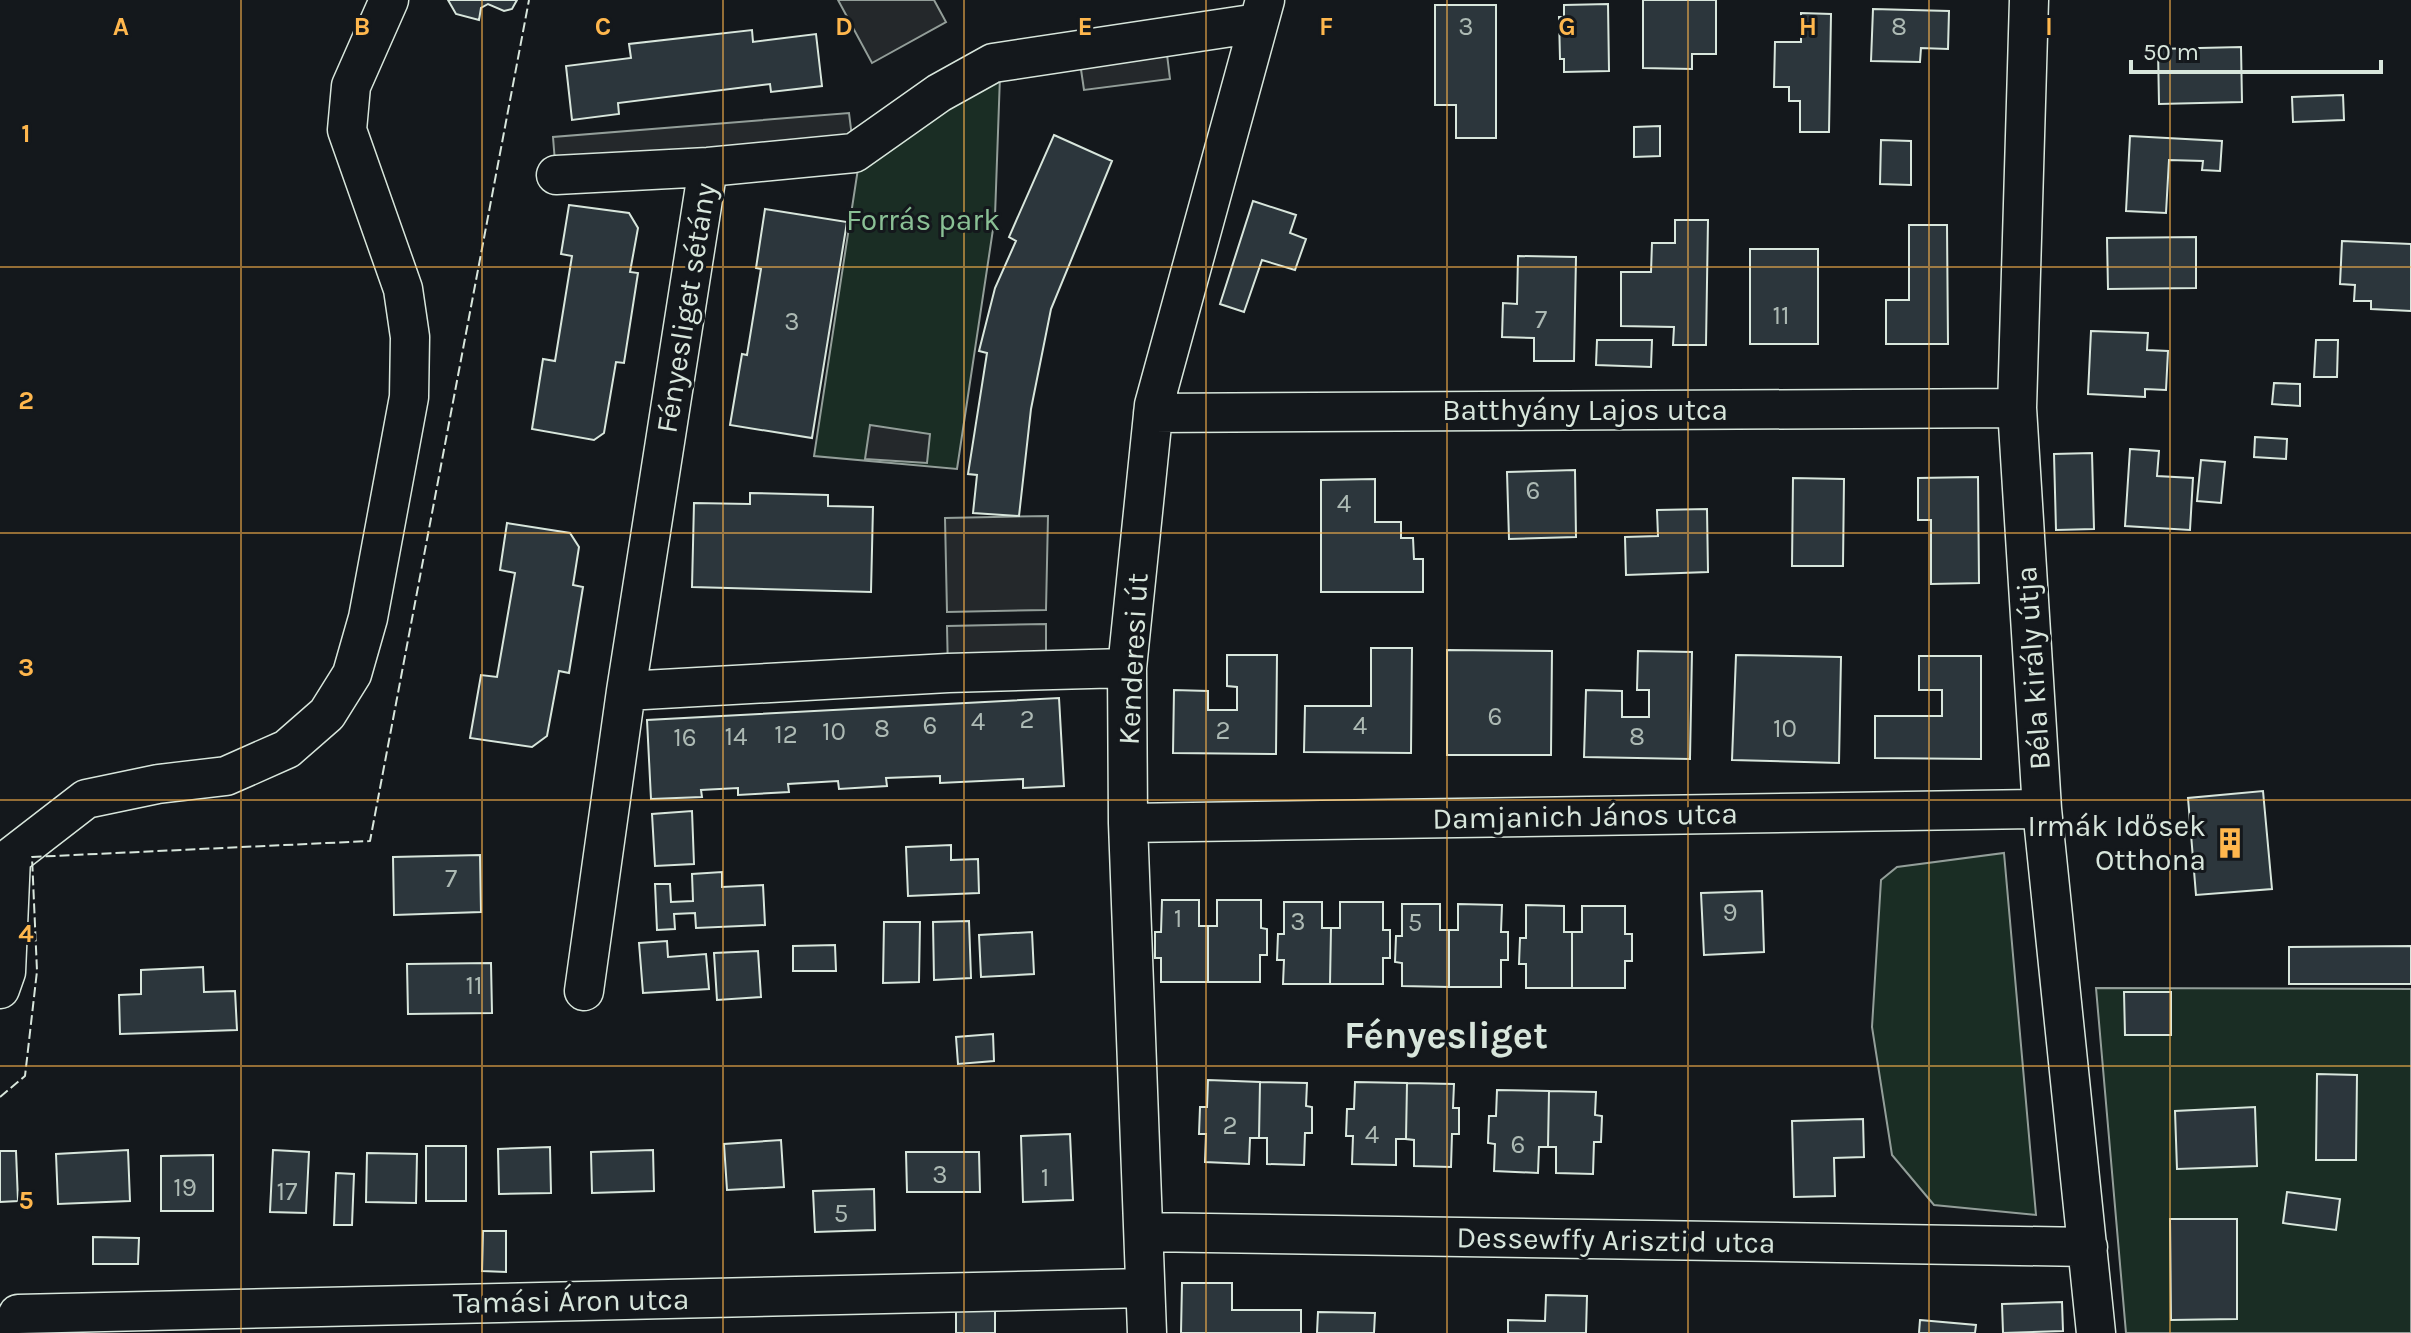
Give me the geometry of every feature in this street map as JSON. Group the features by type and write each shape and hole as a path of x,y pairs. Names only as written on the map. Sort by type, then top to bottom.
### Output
{"street":[{"path":"0,989 6,972 11,857 86,799 226,776 287,749 327,714 352,674 368,618 409,397 410,337 403,289 347,130 351,86 389,0"},
{"name":"Béla király útja","path":"2029,0 2017,408 2042,809 2096,1333"},
{"name":"Fényesliget sétány","path":"584,991 626,691 708,167 854,153 939,93 993,63 1261,11"},
{"name":"Kenderesi út","path":"1147,1333 1128,823 1127,668 1153,413 1261,11"},
{"path":"556,175 708,167"},
{"name":"Batthyány Lajos utca","path":"1153,413 2017,408"},
{"path":"626,691 1127,668"},
{"name":"Damjanich János utca","path":"1128,823 2042,809"},
{"name":"Dessewffy Arisztid utca","path":"1144,1232 2088,1247"},
{"name":"Tamási Áron utca","path":"10,1320 1145,1288"}],"green space":[{"name":"Forrás park","path":"1000,76 995,216 957,469 814,456 859,162"},
{"path":"2004,853 2036,1215 1934,1205 1892,1155 1872,1027 1881,880 1897,867"},
{"path":"2096,988 2411,989 2411,1333 2126,1333"}],"shaded area":[{"path":"838,0 934,0 946,22 872,63"},
{"path":"1165,38 1170,79 1084,90 1078,49"},
{"path":"849,113 854,153 556,175 553,137"},
{"path":"870,425 930,434 927,463 865,459"},
{"path":"1048,516 1046,610 947,612 945,518"},
{"path":"1046,624 1046,671 948,673 947,626"}],"building":[{"path":"448,0 517,0 512,9 504,11 488,4 481,8 479,20 456,14"},
{"path":"1643,0 1716,0 1716,54 1692,54 1692,69 1643,68"},
{"path":"1608,4 1609,71 1564,72 1564,59 1560,59 1559,17 1564,17 1564,5"},
{"path":"1435,5 1496,5 1496,138 1456,138 1456,105 1435,105"},
{"path":"1873,9 1949,11 1948,49 1921,48 1920,62 1871,61"},
{"path":"1801,13 1831,14 1829,132 1800,132 1800,101 1789,101 1789,87 1774,87 1775,42 1801,42"},
{"path":"752,30 753,42 816,34 822,86 771,92 770,84 618,103 619,114 572,120 566,66 631,58 629,44"},
{"path":"2241,47 2242,102 2159,104 2158,49"},
{"path":"2343,95 2344,120 2293,122 2292,97"},
{"path":"1660,126 1660,156 1634,157 1634,127"},
{"path":"1054,135 1112,161 1051,309 1031,409 1019,516 973,513 977,475 968,474 987,353 979,351 995,288 1016,241 1009,237"},
{"path":"2130,136 2222,141 2220,171 2202,170 2203,161 2169,160 2166,213 2126,211"},
{"path":"1881,140 1911,141 1911,185 1880,184"},
{"path":"1253,201 1296,215 1290,233 1306,239 1295,270 1262,260 1244,312 1220,304"},
{"path":"569,205 629,213 638,228 630,272 638,273 624,363 616,362 604,433 594,440 532,429 543,359 555,361 572,256 561,254"},
{"path":"765,209 847,222 812,438 730,425 742,354 747,355 761,269 756,268"},
{"path":"1675,220 1708,220 1706,345 1673,345 1674,327 1621,326 1621,272 1651,272 1652,243 1675,243"},
{"path":"1909,225 1947,225 1948,344 1886,344 1886,300 1909,300"},
{"path":"2196,237 2196,288 2108,289 2107,238"},
{"path":"2342,241 2411,244 2411,311 2371,309 2371,301 2354,301 2355,285 2340,284"},
{"path":"1750,249 1818,249 1818,344 1750,344"},
{"path":"1518,256 1576,257 1574,361 1534,361 1534,338 1502,337 1503,303 1517,304"},
{"path":"2091,331 2148,333 2147,350 2168,351 2166,390 2145,389 2145,397 2088,394"},
{"path":"1597,340 1652,340 1651,367 1596,365"},
{"path":"2316,340 2338,340 2337,377 2314,377"},
{"path":"2274,383 2300,384 2300,406 2272,404"},
{"path":"2255,437 2287,439 2286,459 2254,457"},
{"path":"2130,449 2159,451 2157,476 2193,478 2190,530 2125,526"},
{"path":"2092,453 2094,529 2056,530 2054,454"},
{"path":"2201,460 2225,462 2221,503 2197,501"},
{"path":"1575,470 1576,537 1509,539 1507,472"},
{"path":"1978,477 1979,583 1931,584 1931,520 1918,520 1918,478"},
{"path":"1793,478 1844,479 1843,566 1792,566"},
{"path":"1375,479 1375,522 1401,522 1401,538 1413,538 1414,559 1423,559 1423,592 1321,592 1321,480"},
{"path":"750,493 828,495 828,506 873,507 871,592 692,587 694,503 750,504"},
{"path":"1707,509 1708,572 1626,575 1625,537 1658,536 1657,510"},
{"path":"507,523 570,533 579,547 573,585 583,587 569,673 559,671 547,736 532,747 470,738 481,675 497,677 515,573 500,570"},
{"path":"1371,648 1412,648 1411,753 1304,752 1305,706 1371,706"},
{"path":"1447,650 1552,651 1551,755 1447,755"},
{"path":"1638,651 1692,652 1690,759 1584,757 1586,690 1622,691 1622,717 1649,717 1649,690 1637,690"},
{"path":"1227,655 1277,655 1276,754 1173,753 1174,690 1208,691 1208,710 1237,710 1237,687 1227,686"},
{"path":"1736,655 1841,657 1839,763 1732,760"},
{"path":"1919,656 1981,656 1981,759 1875,758 1875,716 1942,716 1942,690 1919,690"},
{"path":"1059,698 1064,786 1023,788 1023,779 940,783 940,776 886,778 887,786 839,789 838,781 788,784 789,792 738,795 738,788 701,790 702,797 651,799 647,720"},
{"name":"Irmák Idősek Otthona","path":"2263,791 2272,889 2196,895 2188,798"},
{"path":"692,811 694,864 655,866 652,814"},
{"path":"951,845 951,860 978,859 979,893 908,896 906,847"},
{"path":"480,855 481,912 394,915 393,857"},
{"path":"722,872 722,887 763,885 765,925 696,928 695,913 674,914 675,929 657,930 655,884 670,884 671,902 693,901 692,874"},
{"path":"1762,891 1764,952 1704,955 1701,893"},
{"path":"1162,900 1199,900 1199,926 1208,926 1208,982 1161,982 1161,958 1155,958 1155,932 1161,932"},
{"path":"1217,900 1261,900 1261,928 1267,929 1267,955 1260,955 1260,982 1208,982 1208,926 1217,926"},
{"path":"1284,902 1322,902 1322,928 1331,928 1330,984 1283,984 1284,960 1277,960 1278,934 1284,934"},
{"path":"1340,902 1383,902 1383,930 1390,930 1390,958 1383,958 1383,984 1330,984 1331,928 1340,928"},
{"path":"1402,904 1440,904 1440,930 1449,930 1449,987 1402,986 1402,963 1395,962 1396,936 1402,936"},
{"path":"1458,904 1502,905 1501,932 1508,932 1508,960 1501,960 1501,987 1449,987 1449,930 1458,930"},
{"path":"1526,905 1564,906 1564,932 1572,932 1572,988 1526,988 1526,964 1519,964 1520,938 1526,938"},
{"path":"1582,906 1625,906 1625,934 1632,934 1632,961 1625,961 1625,988 1572,988 1572,932 1582,932"},
{"path":"969,921 971,978 934,980 933,922"},
{"path":"884,922 920,922 919,982 883,983"},
{"path":"1032,932 1034,974 981,977 979,935"},
{"path":"667,941 668,957 706,954 709,989 643,993 639,943"},
{"path":"835,945 836,971 793,971 793,946"},
{"path":"2411,946 2411,984 2289,984 2289,947"},
{"path":"758,951 761,997 717,1000 714,953"},
{"path":"491,963 492,1013 408,1014 407,964"},
{"path":"203,967 204,992 235,991 237,1030 120,1034 119,995 141,994 141,970"},
{"path":"2124,992 2171,992 2171,1035 2125,1035"},
{"path":"993,1034 994,1061 958,1064 956,1037"},
{"path":"2317,1074 2357,1075 2356,1160 2316,1160"},
{"path":"1208,1080 1260,1082 1259,1138 1250,1138 1249,1164 1205,1162 1206,1134 1199,1134 1200,1107 1207,1107"},
{"path":"1260,1082 1307,1083 1306,1106 1312,1107 1312,1133 1305,1133 1304,1165 1267,1164 1267,1138 1259,1138"},
{"path":"1355,1082 1407,1083 1406,1139 1396,1139 1396,1165 1352,1164 1353,1136 1346,1136 1347,1109 1354,1109"},
{"path":"1407,1083 1454,1084 1453,1108 1459,1108 1459,1134 1452,1134 1451,1167 1414,1166 1414,1140 1406,1139"},
{"path":"1497,1090 1549,1091 1548,1147 1539,1147 1538,1173 1494,1171 1495,1144 1488,1143 1489,1116 1496,1116"},
{"path":"1549,1091 1596,1092 1595,1115 1602,1116 1601,1142 1594,1142 1593,1174 1556,1173 1556,1147 1548,1147"},
{"path":"2255,1107 2257,1166 2177,1169 2175,1111"},
{"path":"1863,1119 1864,1157 1834,1158 1835,1196 1794,1197 1792,1121"},
{"path":"1070,1134 1073,1200 1023,1202 1021,1136"},
{"path":"781,1140 784,1187 727,1190 724,1144"},
{"path":"426,1146 466,1146 466,1201 426,1201"},
{"path":"550,1147 551,1193 499,1194 498,1149"},
{"path":"128,1150 130,1201 58,1204 56,1154"},
{"path":"273,1150 309,1152 306,1213 270,1212"},
{"path":"653,1150 654,1191 592,1193 591,1152"},
{"path":"0,1151 16,1151 18,1201 0,1202"},
{"path":"906,1152 979,1152 980,1192 907,1192"},
{"path":"367,1153 417,1154 416,1203 366,1202"},
{"path":"213,1155 213,1211 161,1211 161,1156"},
{"path":"336,1173 354,1174 352,1225 334,1225"},
{"path":"874,1189 875,1230 815,1232 813,1191"},
{"path":"2287,1192 2340,1199 2336,1230 2283,1223"},
{"path":"2170,1219 2237,1219 2237,1319 2171,1320"},
{"path":"483,1231 506,1231 506,1272 482,1271"},
{"path":"93,1237 139,1238 138,1264 93,1264"},
{"path":"1182,1283 1232,1283 1232,1310 1301,1310 1301,1333 1181,1333"},
{"path":"1546,1295 1587,1296 1586,1333 1508,1333 1508,1320 1545,1321"},
{"path":"2062,1302 2063,1331 2003,1333 2002,1304"},
{"path":"956,1308 995,1308 995,1333 956,1333"},
{"path":"1318,1312 1375,1313 1374,1333 1317,1333"},
{"path":"1920,1320 1976,1325 1975,1333 1919,1333"}],"fence":[{"path":"0,1097 25,1076 37,971 32,857 370,841 529,0"}],"place":[{"name":"Irmák Idősek Otthona","path":"2230,843"}],"district":[{"name":"Fényesliget","path":"1446,1035"}]}
